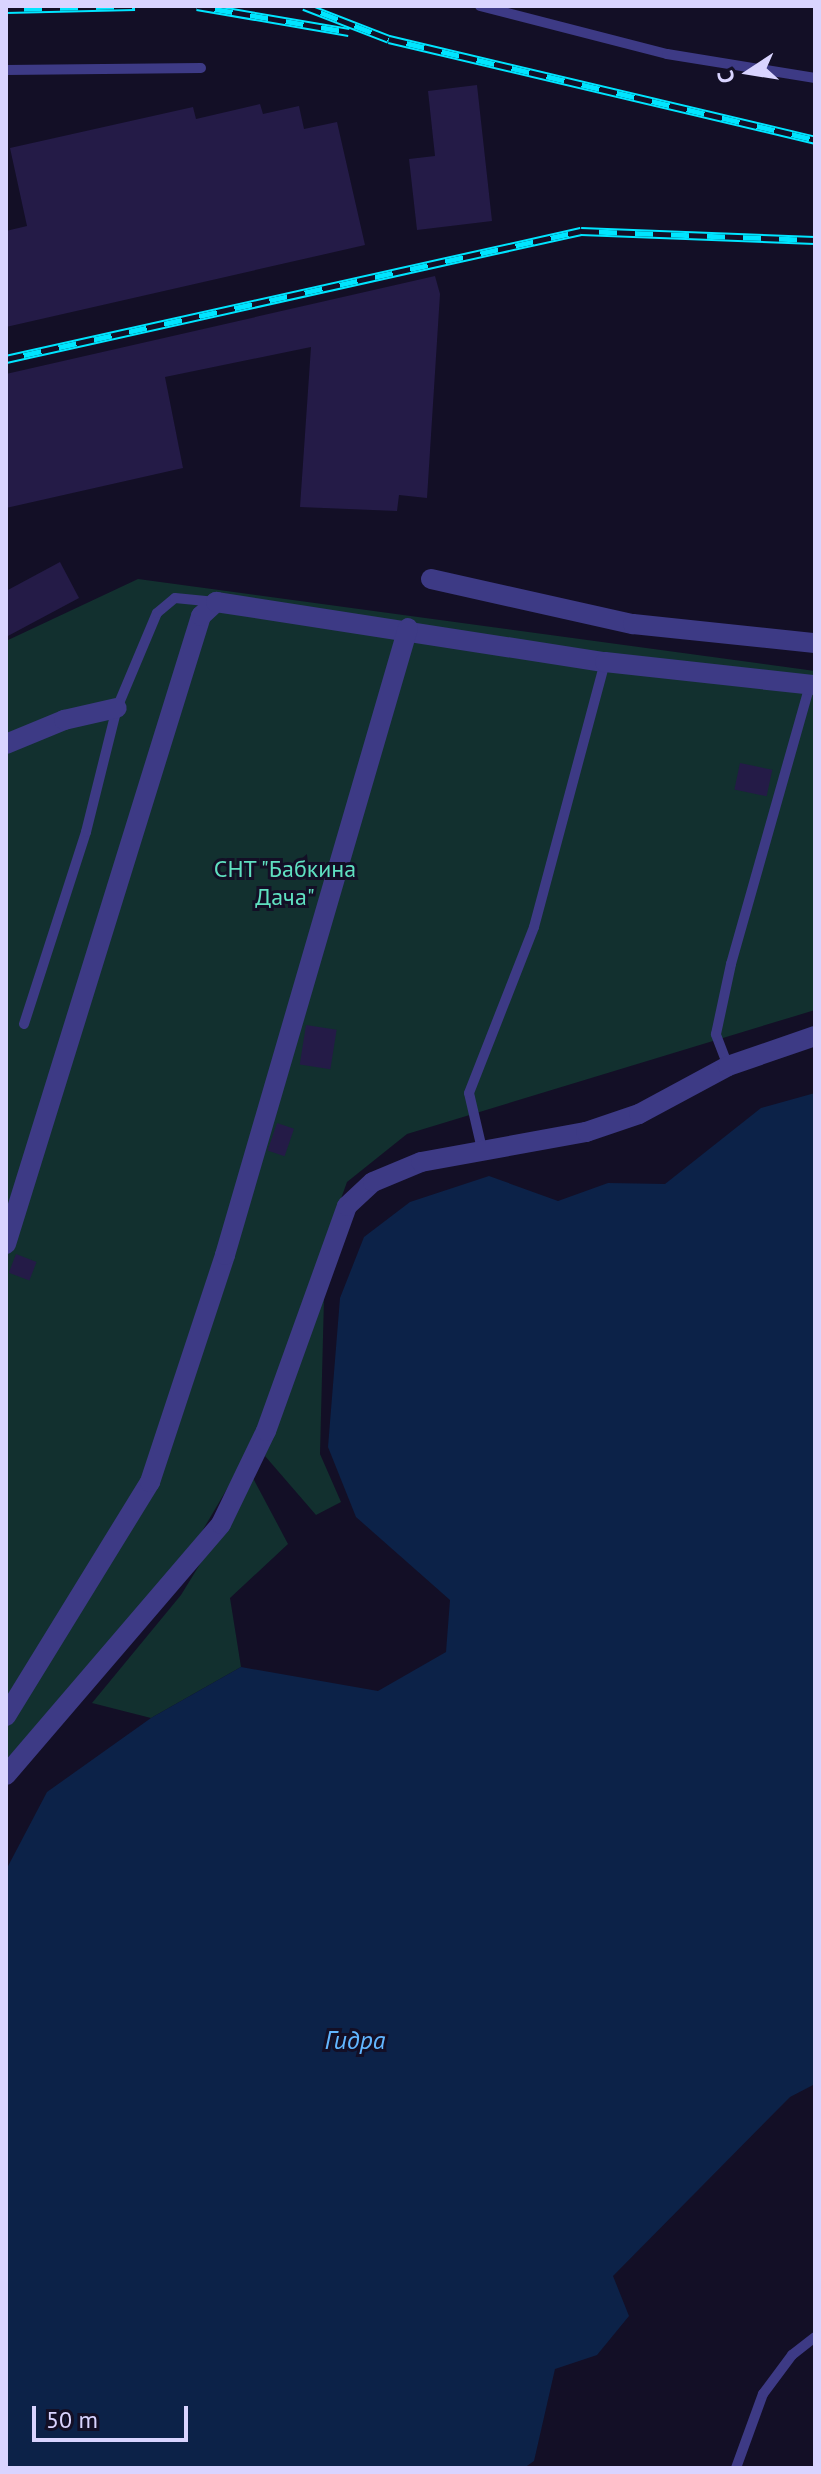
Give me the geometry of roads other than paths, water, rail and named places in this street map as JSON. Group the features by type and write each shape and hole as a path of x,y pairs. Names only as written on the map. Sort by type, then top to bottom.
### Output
{"street":[{"path":"431,579 633,624 815,643"},
{"path":"6,1244 10,1220 201,616 216,602 408,628 605,662 813,684"},
{"path":"6,1716 150,1482 225,1255 408,628"},
{"path":"6,744 64,720 117,708"},
{"path":"6,1775 221,1524 266,1431 347,1206 373,1182 421,1162 599,1128 639,1114 728,1066 815,1036"}],"lane":[{"path":"480,6 667,54 815,78"},
{"path":"6,70 201,68"},
{"path":"24,1024 86,832 117,708 157,613 175,598 216,602"},
{"path":"482,1149 469,1093 534,927 605,662"},
{"path":"728,1066 716,1034 728,978 813,684"},
{"path":"736,2468 763,2394 792,2355 815,2337"}],"water":[{"name":"Гидра","path":"815,1093 815,2084 790,2097 613,2276 629,2316 597,2355 555,2369 534,2461 524,2468 6,2468 6,1870 47,1792 151,1718 241,1667 378,1691 446,1652 450,1600 356,1517 328,1447 340,1298 364,1237 410,1202 489,1176 558,1201 608,1183 665,1184 761,1108"}],"railway":[{"path":"6,9 135,6"},
{"path":"197,6 349,32"},
{"path":"304,6 389,39 815,140"},
{"path":"6,359 581,231 815,240"}],"park label":[{"name":"СНТ \"Бабкина Дача\"","path":"285,883"}]}
